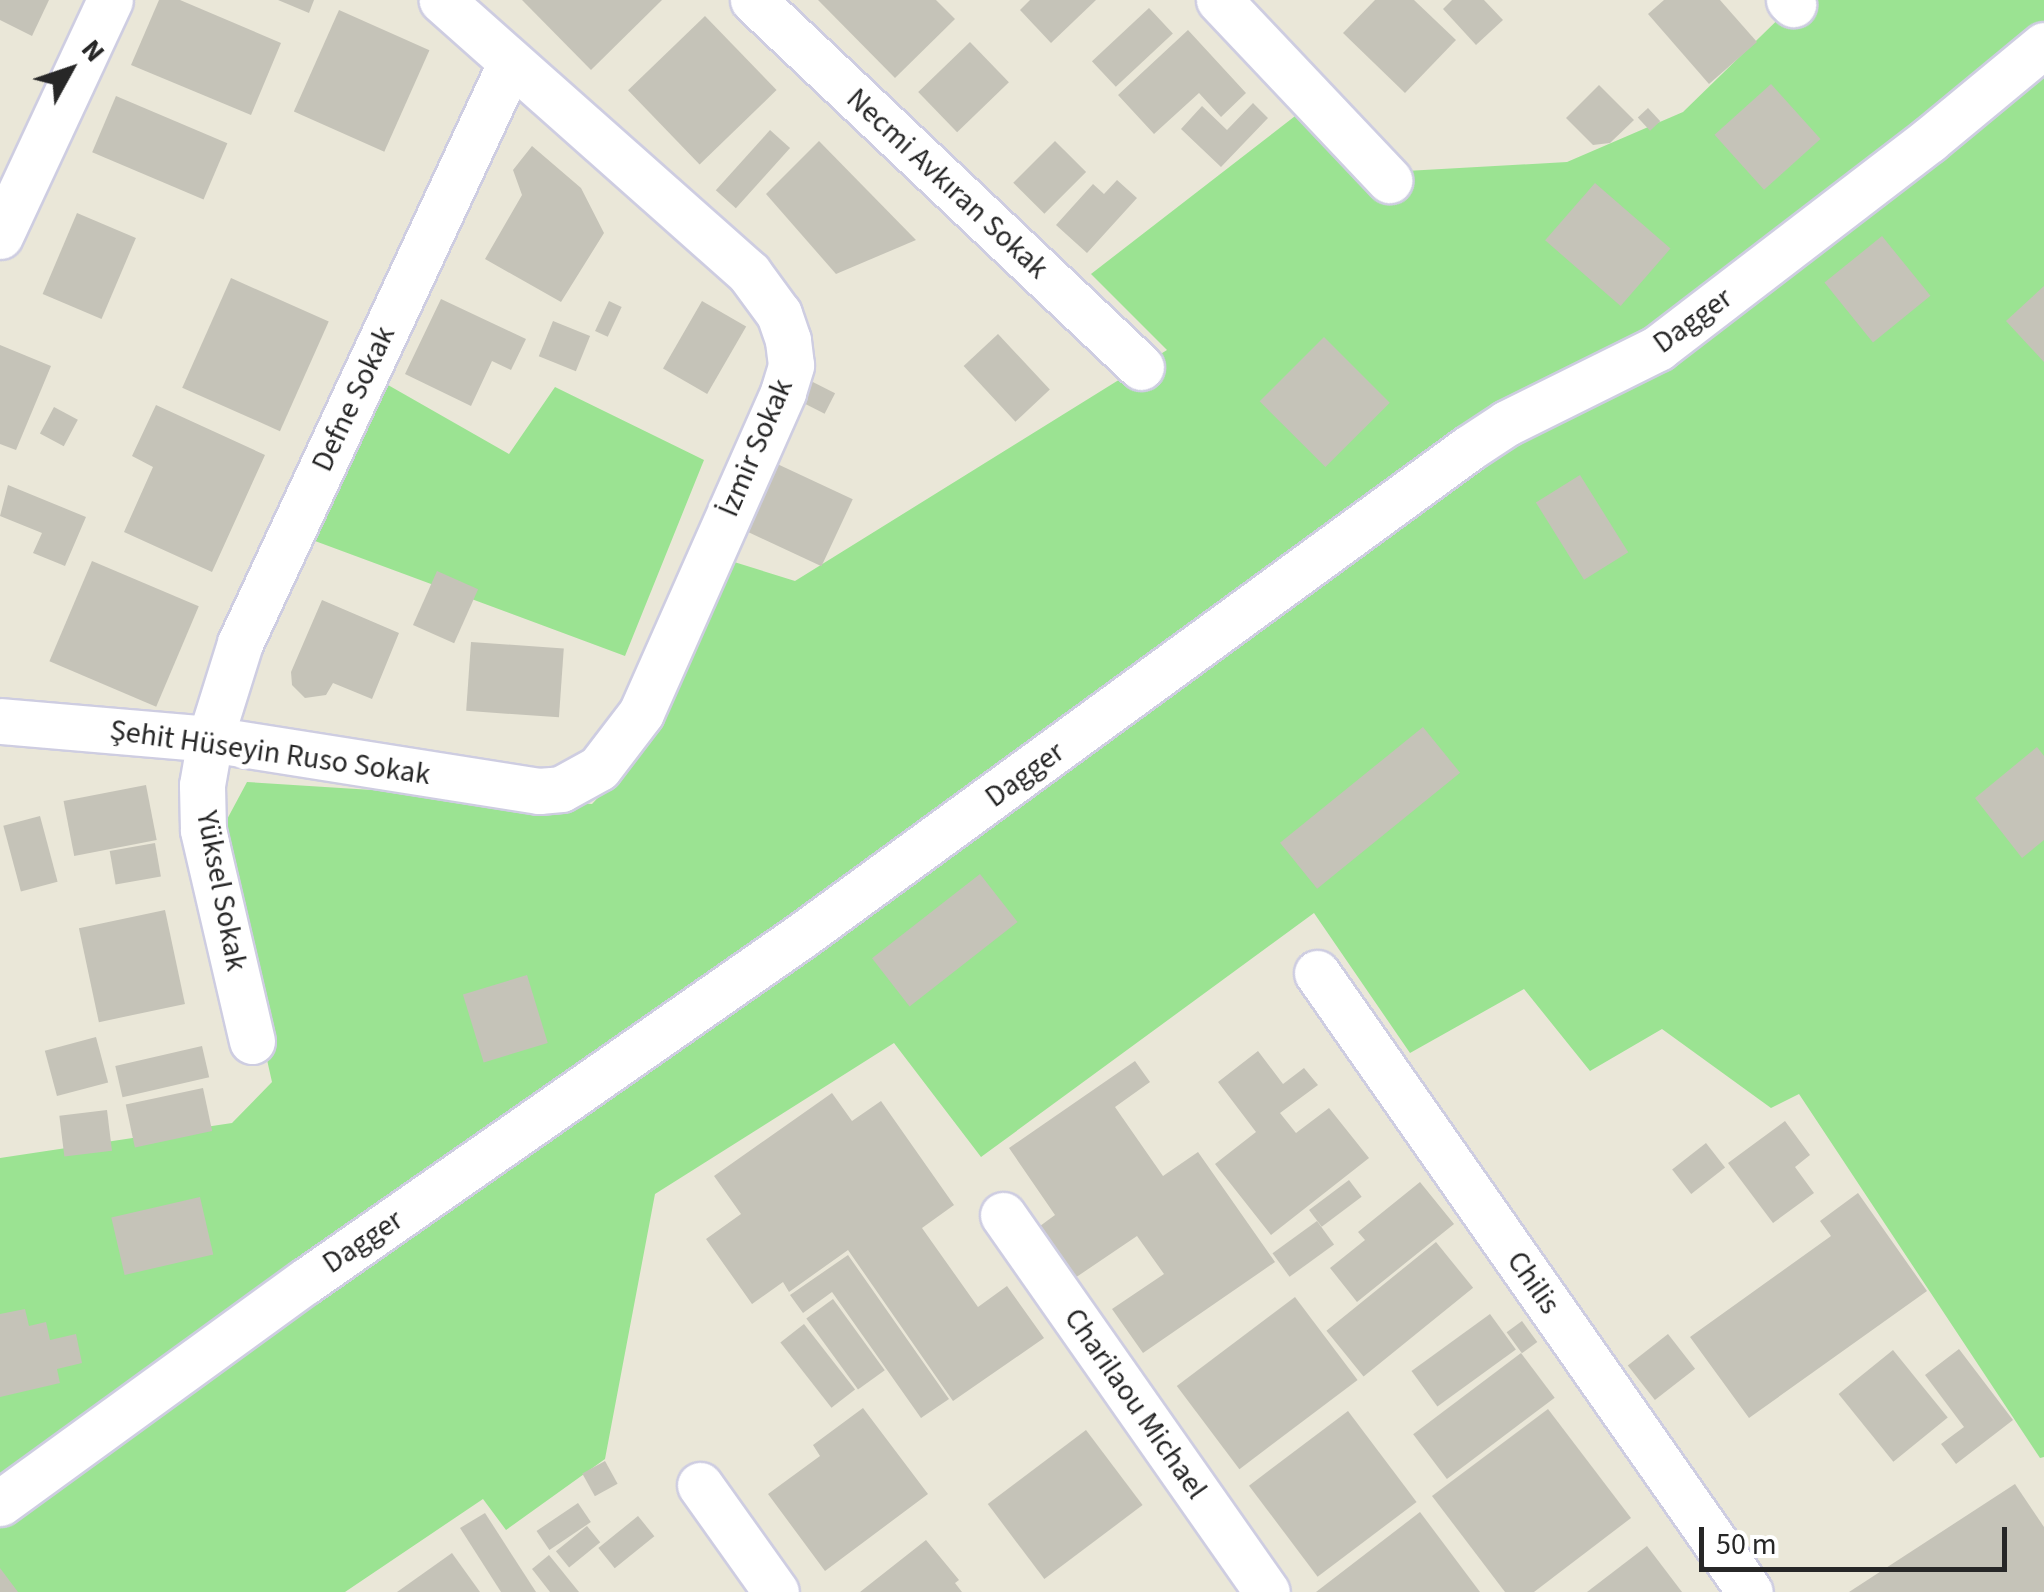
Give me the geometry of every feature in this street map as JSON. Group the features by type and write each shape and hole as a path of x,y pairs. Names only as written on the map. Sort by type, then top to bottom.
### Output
{"street":[{"path":"0,236 110,0"},
{"name":"İzmir Sokak","path":"442,0 750,273 779,314 790,365 641,713 598,768 561,788 539,791"},
{"name":"Necmi Avkıran Sokak","path":"753,0 1141,367"},
{"path":"1219,0 1388,180"},
{"name":"Dagger","path":"0,1502 306,1281 801,936 1470,448 1508,424 1658,348 1914,151 2044,45"},
{"name":"Defne Sokak","path":"210,739 240,643 510,64"},
{"name":"Şehit Hüseyin Ruso Sokak","path":"0,722 210,739 539,791"},
{"name":"Yüksel Sokak","path":"210,739 202,785 203,830 252,1042"},
{"name":"Chilis","path":"1317,974 1750,1592"},
{"name":"Charilaou Michael","path":"1003,1215 1267,1592"},
{"path":"700,1485 776,1592"}],"green space":[{"path":"1798,0 2044,0 2044,1457 2040,1458 1799,1094 1771,1108 1662,1029 1590,1071 1524,989 1410,1053 1314,913 981,1157 894,1043 655,1194 605,1459 506,1530 483,1499 345,1592 0,1592 0,1158 232,1123 272,1082 217,838 247,782 592,804 644,749 731,561 795,581 1167,350 1091,274 1299,113 1406,171 1567,162 1683,112"},
{"path":"388,385 509,454 555,387 704,460 625,656 315,541"}],"building":[{"path":"0,0 49,0 32,36 0,20"},
{"path":"159,0 180,0 281,43 251,115 131,65"},
{"path":"278,0 314,0 309,13"},
{"path":"522,0 662,0 591,70"},
{"path":"818,0 936,0 955,19 895,78"},
{"path":"1030,0 1096,0 1051,43 1020,10"},
{"path":"1375,0 1414,0 1456,40 1405,93 1343,33"},
{"path":"1452,0 1484,0 1503,20 1476,45 1443,9"},
{"path":"1664,0 1720,0 1757,42 1709,84 1648,14"},
{"path":"1149,8 1173,34 1116,87 1092,61"},
{"path":"339,10 429,50 384,152 294,111"},
{"path":"705,16 777,90 700,164 628,90"},
{"path":"1188,30 1246,93 1221,117 1199,93 1154,134 1118,95"},
{"path":"970,42 1009,82 957,132 918,92"},
{"path":"1771,84 1821,139 1764,190 1715,135"},
{"path":"1599,85 1634,120 1610,143 1593,145 1566,118"},
{"path":"116,96 227,143 204,199 92,152"},
{"path":"1253,103 1268,118 1221,167 1181,129 1202,106 1227,130"},
{"path":"1648,108 1660,121 1650,131 1638,118"},
{"path":"770,130 790,148 736,208 716,190"},
{"path":"819,141 916,240 836,274 766,194"},
{"path":"1055,141 1086,172 1044,214 1013,183"},
{"path":"532,146 581,188 604,233 561,302 485,259 522,195 513,170"},
{"path":"1117,180 1137,198 1087,253 1056,225 1093,184 1104,194"},
{"path":"1595,183 1670,249 1621,306 1545,240"},
{"path":"77,213 136,238 102,319 43,294"},
{"path":"1882,236 1930,296 1873,342 1824,283"},
{"path":"231,278 329,322 280,431 182,388"},
{"path":"2044,286 2044,362 2006,321"},
{"path":"441,299 526,339 511,370 492,361 471,406 405,374"},
{"path":"609,301 622,307 608,337 595,331"},
{"path":"702,301 746,326 707,394 663,369"},
{"path":"553,321 590,336 576,371 539,356"},
{"path":"998,334 1050,390 1015,422 964,366"},
{"path":"1324,337 1390,403 1325,467 1260,401"},
{"path":"0,345 51,366 16,450 0,444"},
{"path":"803,377 835,393 825,414 793,397"},
{"path":"156,405 265,455 212,572 124,532 153,467 132,456"},
{"path":"54,407 78,420 64,446 40,433"},
{"path":"773,462 853,499 821,566 742,529"},
{"path":"1580,475 1628,552 1584,580 1536,503"},
{"path":"8,485 86,517 65,566 33,553 42,533 0,516"},
{"path":"92,561 199,606 156,707 49,661"},
{"path":"437,571 478,589 454,643 413,625"},
{"path":"322,600 399,633 372,699 333,683 326,695 305,698 292,685 291,672"},
{"path":"471,642 564,648 559,717 466,711"},
{"path":"1423,727 1460,773 1317,889 1280,843"},
{"path":"2037,747 2044,756 2044,840 2022,858 1975,798"},
{"path":"146,785 157,840 74,856 64,801"},
{"path":"40,816 58,882 21,892 3,826"},
{"path":"155,843 161,876 116,884 110,851"},
{"path":"980,874 1018,922 910,1006 872,958"},
{"path":"165,910 185,1004 99,1022 79,928"},
{"path":"527,975 548,1043 484,1062 463,995"},
{"path":"96,1037 108,1082 57,1096 45,1051"},
{"path":"202,1046 209,1077 122,1097 115,1066"},
{"path":"1258,1051 1283,1084 1304,1068 1318,1085 1280,1113 1296,1133 1329,1108 1369,1158 1271,1235 1215,1164 1256,1132 1218,1082"},
{"path":"1135,1061 1150,1082 1115,1107 1163,1176 1198,1152 1275,1262 1143,1353 1112,1309 1164,1274 1137,1236 1072,1280 1036,1229 1055,1215 1009,1148"},
{"path":"203,1088 212,1131 135,1147 126,1104"},
{"path":"832,1093 852,1121 881,1101 954,1205 922,1228 978,1307 1007,1286 1044,1338 953,1401 848,1250 789,1292 783,1282 752,1304 706,1239 741,1214 714,1176"},
{"path":"107,1110 112,1151 64,1157 59,1116"},
{"path":"1785,1121 1810,1155 1795,1167 1814,1193 1773,1223 1728,1163"},
{"path":"1706,1143 1725,1167 1691,1194 1672,1169"},
{"path":"1349,1180 1362,1197 1322,1227 1309,1210"},
{"path":"1420,1182 1454,1224 1357,1302 1330,1268 1365,1240 1358,1232"},
{"path":"1858,1193 1927,1291 1749,1418 1690,1337 1831,1236 1820,1221"},
{"path":"200,1197 213,1254 125,1275 111,1217"},
{"path":"1317,1221 1334,1244 1290,1277 1273,1253"},
{"path":"1436,1242 1473,1288 1364,1377 1326,1331"},
{"path":"848,1255 949,1399 921,1418 832,1292 803,1313 790,1295"},
{"path":"1295,1297 1358,1380 1239,1469 1177,1386"},
{"path":"833,1299 885,1370 858,1390 806,1318"},
{"path":"25,1309 29,1326 46,1322 50,1340 76,1334 82,1363 57,1369 60,1383 0,1397 0,1314"},
{"path":"1490,1314 1516,1350 1437,1407 1412,1371"},
{"path":"1522,1321 1537,1342 1522,1353 1507,1332"},
{"path":"804,1324 855,1389 831,1408 780,1342"},
{"path":"1668,1334 1695,1369 1655,1400 1628,1365"},
{"path":"1959,1349 2013,1420 1956,1464 1941,1444 1964,1427 1925,1375"},
{"path":"1893,1350 1948,1418 1893,1462 1839,1394"},
{"path":"1521,1353 1555,1398 1447,1479 1413,1434"},
{"path":"863,1408 928,1494 825,1571 768,1494 820,1456 813,1445"},
{"path":"1548,1409 1631,1518 1534,1592 1505,1592 1432,1496"},
{"path":"1348,1411 1417,1502 1318,1577 1249,1486"},
{"path":"1086,1430 1143,1505 1044,1579 988,1504"},
{"path":"605,1461 618,1484 595,1496 582,1474"},
{"path":"2015,1484 2044,1527 2044,1592 1849,1592"},
{"path":"578,1503 591,1522 549,1550 537,1531"},
{"path":"1420,1512 1480,1592 1316,1592"},
{"path":"485,1513 536,1592 501,1592 460,1528"},
{"path":"638,1516 654,1536 615,1568 598,1548"},
{"path":"587,1526 600,1542 569,1567 556,1551"},
{"path":"926,1540 959,1580 955,1583 962,1592 860,1592"},
{"path":"1647,1546 1682,1592 1587,1592"},
{"path":"452,1553 480,1592 397,1592"},
{"path":"549,1555 579,1592 550,1592 532,1569"},
{"path":"0,1568 18,1592 0,1592"}]}
